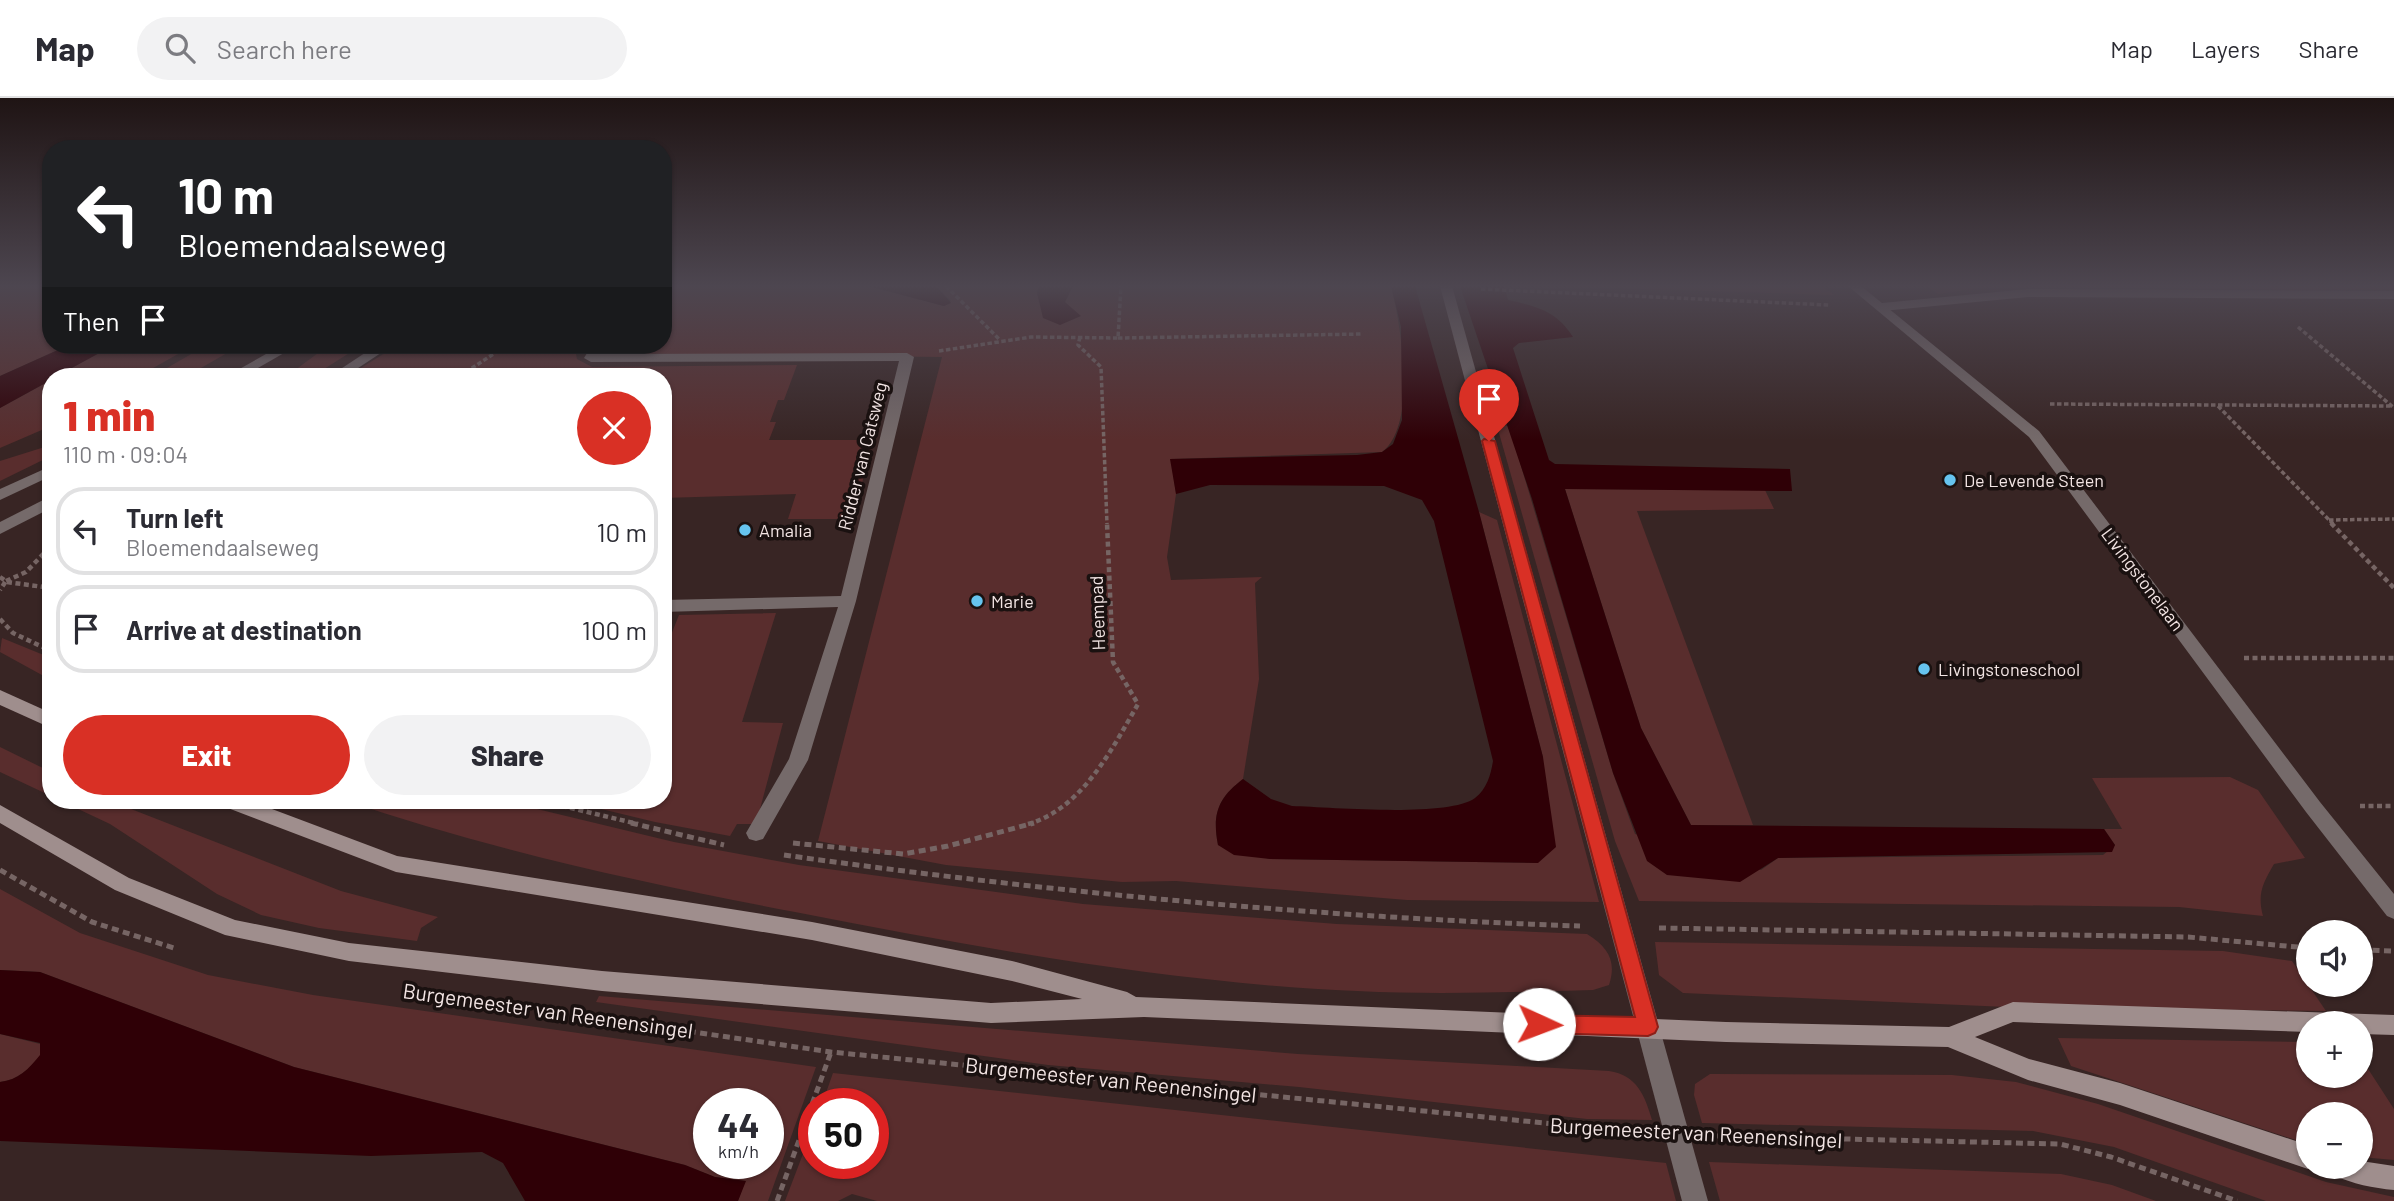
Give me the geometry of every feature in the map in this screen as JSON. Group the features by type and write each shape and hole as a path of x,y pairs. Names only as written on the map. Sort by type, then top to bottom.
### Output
{"main road":[{"path":"0,698 42,717"},
{"name":"Burgemeester van Reenensingel","path":"250,809 396,864 812,931 1012,971 1144,1007"},
{"name":"Burgemeester van Reenensingel","path":"0,813 122,884 233,929 349,952 602,981 967,1011 1144,1007 1949,1037 2028,1069 2119,1094 2296,1153"},
{"name":"Burgemeester van Reenensingel","path":"1949,1037 2013,1012 2296,1022"},
{"path":"2373,1024 2394,1024"},
{"path":"2373,1176 2394,1178"}],"street":[{"path":"1460,337 1695,1201"},
{"name":"Livingstonelaan","path":"1918,337 2034,434 2394,910"},
{"path":"249,368 276,354"},
{"path":"268,368 281,354"},
{"path":"350,368 372,354"},
{"name":"Ridder van Catsweg","path":"593,354 591,358 907,357 848,601 799,760 756,833"},
{"path":"0,495 42,474"},
{"path":"0,529 42,506"},
{"path":"672,606 848,601"}],"path":[{"path":"907,357 1001,340 1068,337"},
{"name":"Heempad","path":"756,833 804,846 903,854 937,848 1046,819 1099,771 1138,704 1113,662 1101,368 1078,345 1080,337"},
{"path":"1098,337 1150,337"},
{"path":"2311,337 2393,407"},
{"path":"472,368 493,354"},
{"path":"1998,404 2393,407"},
{"path":"2218,406 2394,588"},
{"path":"2328,520 2394,519"},
{"path":"0,590 6,581 26,572 42,555"},
{"path":"0,576 6,581 42,588"},
{"path":"0,619 13,633 42,647"},
{"path":"2202,657 2394,658"},
{"path":"574,809 737,848"},
{"path":"777,854 1164,902 1416,922 2188,937 2296,947"},
{"path":"0,870 93,922 181,951"},
{"path":"2373,950 2394,951"},
{"name":"Burgemeester van Reenensingel","path":"657,1026 831,1052 1015,1068 1581,1128 1678,1135 2060,1144 2111,1157 2237,1201"},
{"path":"777,1201 831,1052"}],"shaded area":[{"path":"0,337 42,337 42,354 49,354 0,376"},
{"path":"672,337 1401,337 1404,374 1400,420 1393,438 1382,452 1171,459 1176,494 1167,557 1171,580 1262,577 1255,583 1259,679 1243,779 1228,793 1219,807 1216,824 1218,845 1270,859 1538,863 1543,757 1479,512 1497,520 1599,902 1407,900 1176,881 1122,882 946,865 818,841 942,357 672,354"},
{"path":"1401,337 1430,337 1479,512 1543,757 1556,847 1538,863 1270,859 1234,855 1218,845 1216,824 1223,800 1243,779 1271,799 1292,806 1415,810 1461,804 1475,798 1483,790 1490,776 1493,761 1434,521 1422,500 1384,486 1210,485 1176,494 1170,459 1357,455 1382,452 1393,444 1402,420"},
{"path":"1477,337 1569,337 1519,343 1513,348 1549,460 1555,464 1790,469 1792,491 1565,489 1641,728 1691,825 2104,829 2115,845 2112,852 1778,858 1740,882 1667,875 1647,861 1613,773 1532,499"},
{"path":"49,354 97,354 72,368 42,368 42,385 0,408 0,376"},
{"path":"97,354 178,354 153,368 72,368"},
{"path":"191,354 225,354 201,368 167,368"},
{"path":"317,354 348,354 326,368 298,368"},
{"path":"383,354 576,354 577,359 592,367 797,365 784,400 778,400 770,422 776,422 769,440 874,440 852,519 788,519 796,494 672,498 672,368 361,368"},
{"path":"42,385 42,430 0,448 0,408"},
{"path":"1501,425 1509,426 1613,773 1635,834 1761,870 1778,858 2103,855 2115,845 2104,829 2122,829 2092,778 2230,777 2258,790 2305,858 2274,864 2262,889 2263,916 2179,907 1639,901 1615,841 1499,433"},
{"path":"42,448 42,460 0,481 0,461"},
{"path":"1565,489 1765,490 1774,509 1637,511 1753,825 1691,825 1641,728"},
{"path":"776,613 742,722 783,723 756,824 737,824 730,836 601,809 672,809 672,632 679,615"},
{"path":"2,638 42,654 42,675 0,652"},
{"path":"0,747 42,768 42,792 0,772"},
{"path":"78,809 131,809 341,891 438,917 421,928 417,941 319,928 261,915 217,894 110,824"},
{"path":"372,809 537,809 674,842 799,865 1083,904 1337,924 1587,934 1609,955 1612,969 1609,985 1593,990 1475,993 1286,987 1145,972 934,938 681,889 511,850"},
{"path":"0,889 80,933 208,975 313,995 816,1067 808,1088 798,1088 798,1117 784,1156 784,1088 693,1088 693,1168 294,1067 40,972 0,970"},
{"path":"1655,942 2223,951 2292,961 2296,967 2296,997 2316,997 2326,1011 2007,1007 1683,993 1659,975"},
{"path":"0,970 40,972 294,1067 685,1165 693,1168 693,1179 746,1181 738,1201 525,1201 503,1163 482,1152 371,1156 0,1141 0,1082 12,1079 27,1069 40,1055 40,1043 0,1034"},
{"path":"599,996 1298,1054 1609,1071 1619,1073 1633,1082 1643,1095 1652,1120 1587,1119 1299,1087 1048,1065 596,1002"},
{"path":"0,1034 40,1044 40,1056 23,1073 0,1082"},
{"path":"2058,1038 2296,1042 2296,1088 2373,1088 2373,1077 2394,1109 2394,1160 2373,1158 2373,1102 2296,1102 2296,1140 2071,1066"},
{"path":"833,1073 1666,1163 1676,1201 877,1201 852,1194 838,1201 785,1201 798,1167 798,1179 889,1179 889,1088 828,1088"},
{"path":"1710,1074 1952,1075 2016,1082 2098,1104 2296,1172 2296,1179 2317,1179 2394,1197 2394,1201 2266,1201 2114,1147 2033,1131 1702,1123 1694,1095 1695,1084"},
{"path":"1709,1162 2061,1174 2112,1185 2156,1201 1720,1201"},
{"path":"730,1179 776,1179 768,1201 738,1201 745,1181"}],"place":[{"name":"De Levende Steen","path":"1950,480"},
{"name":"Amalia","path":"745,530"},
{"name":"Marie","path":"977,601"},
{"name":"Livingstoneschool","path":"1924,669"}],"route":[{"path":"1489,441 1648,1027 1539,1024"}]}
